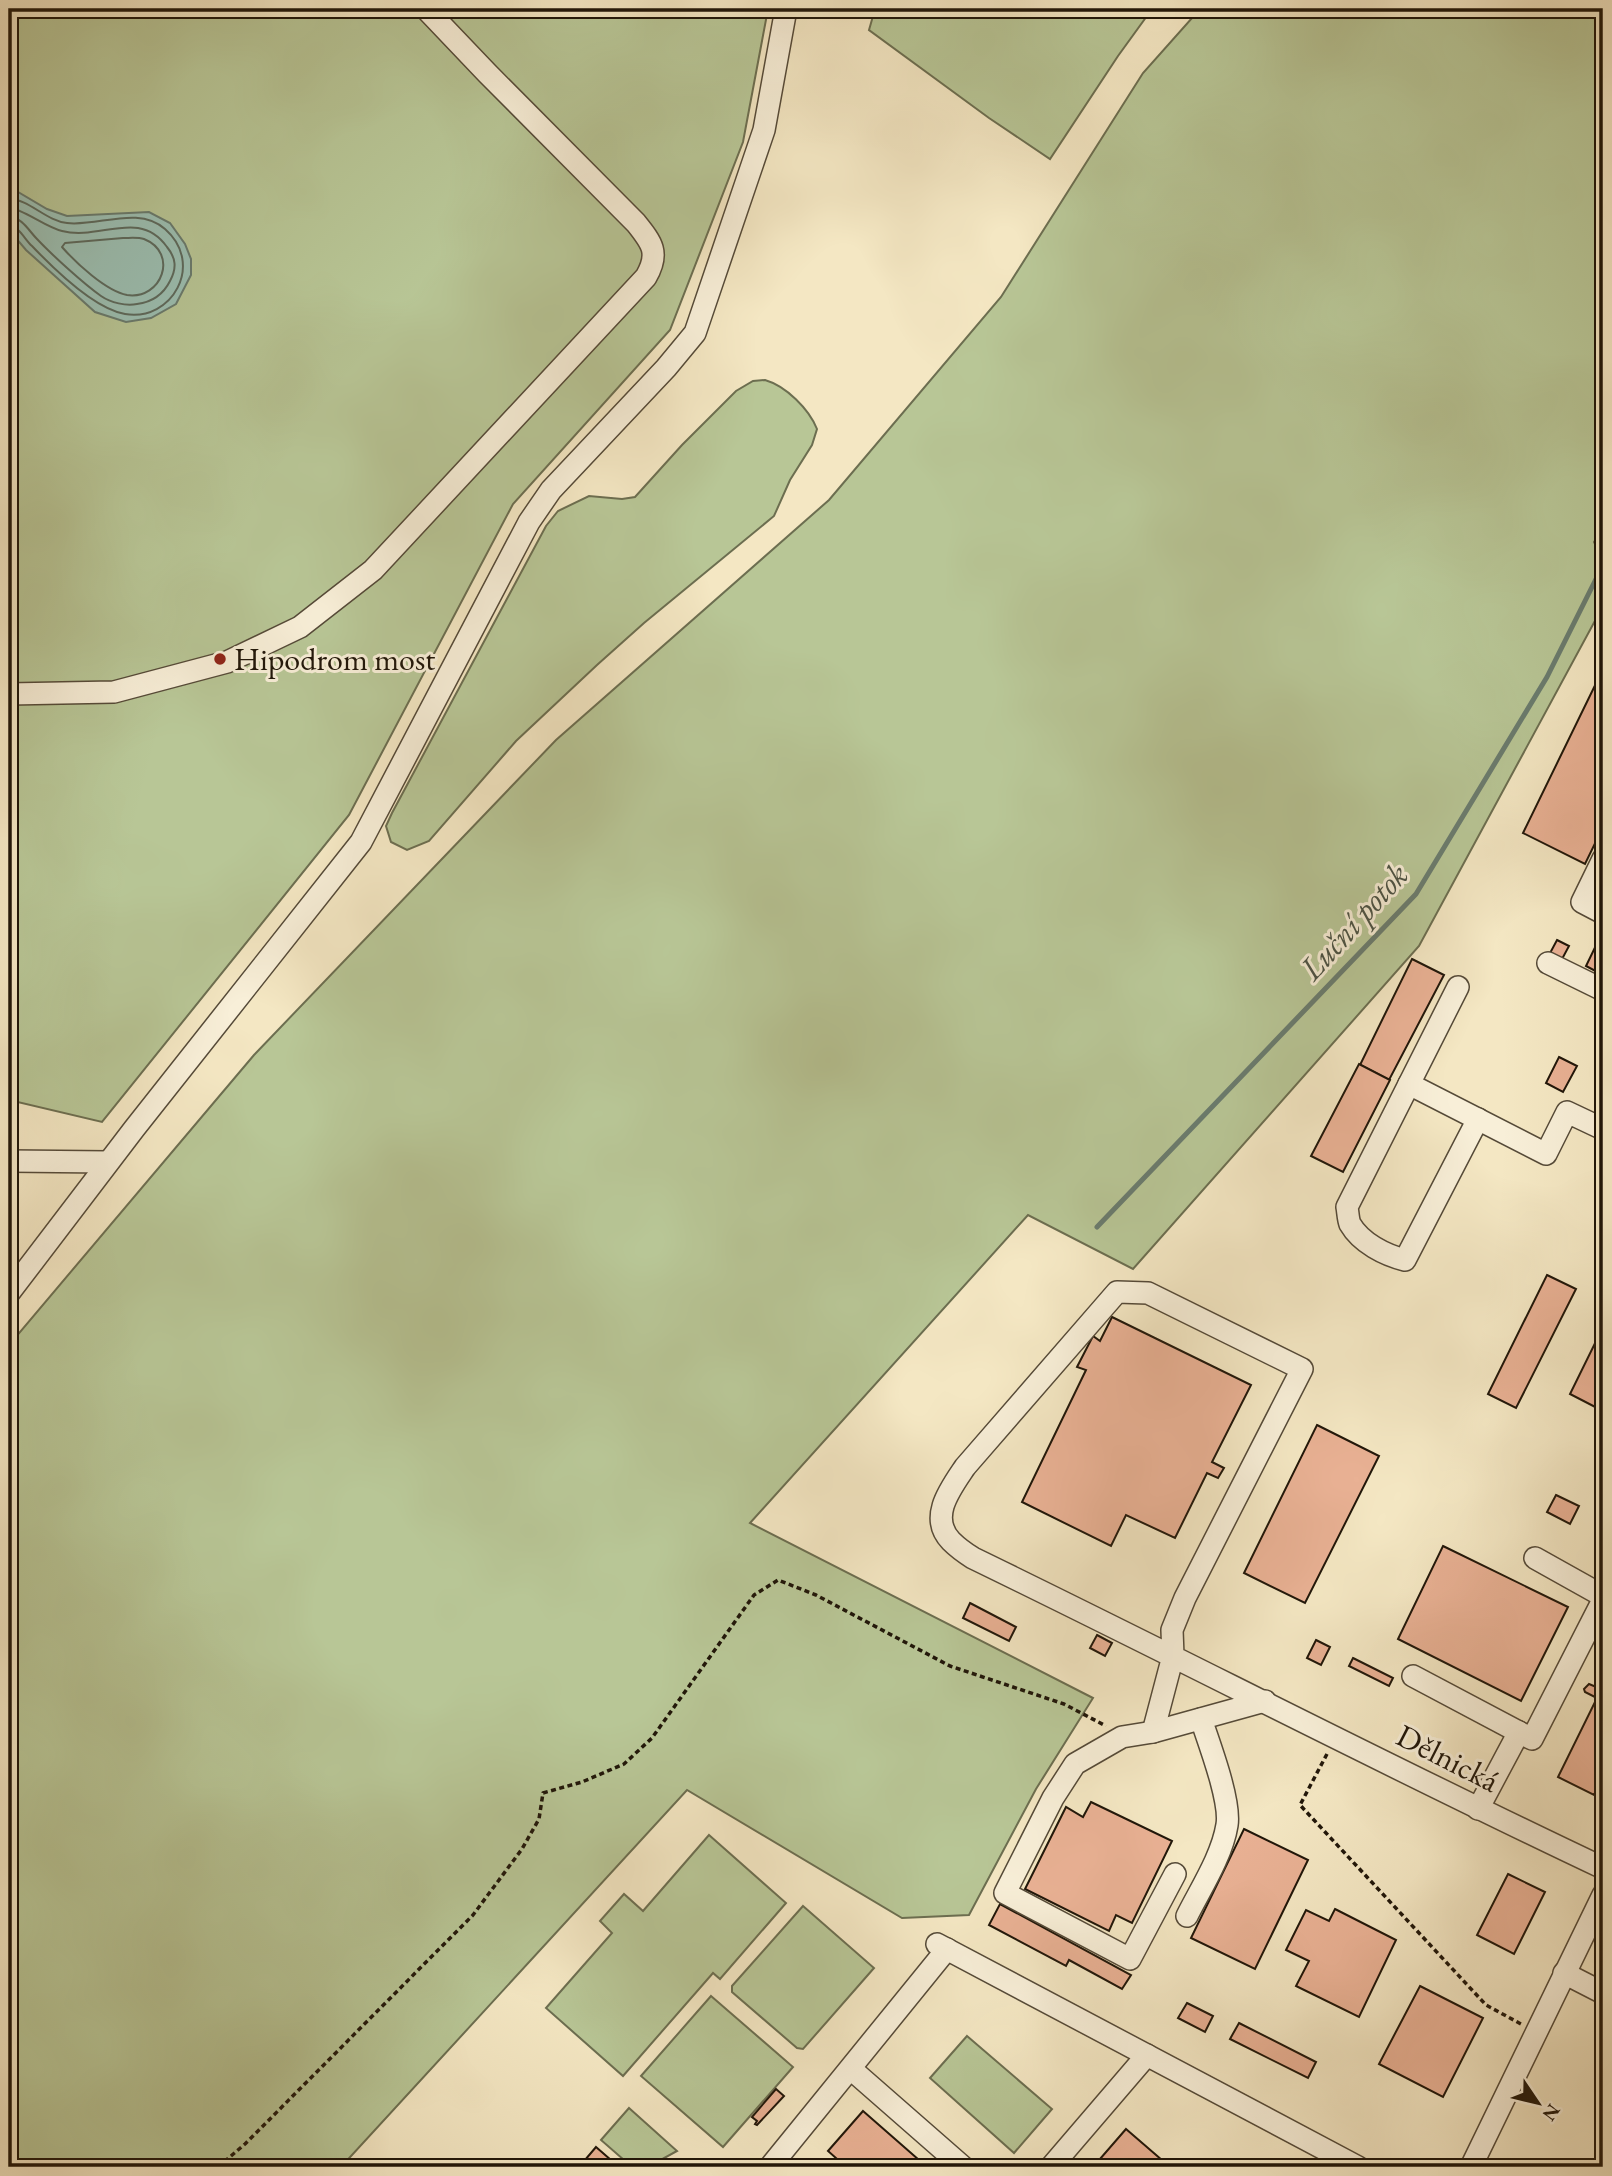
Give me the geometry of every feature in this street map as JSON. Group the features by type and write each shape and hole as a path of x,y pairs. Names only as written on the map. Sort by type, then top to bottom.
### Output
{"street":[{"path":"9,694 114,692 227,662 300,627 373,570 646,277 653,264 653,245 636,223 426,9"},
{"path":"9,1293 108,1162 361,842 528,522 551,490 666,368 695,333 764,130 786,9"},
{"path":"1603,859 1581,902 1603,913"},
{"path":"1548,963 1603,990"},
{"path":"1458,988 1347,1207 1350,1223 1367,1242 1387,1255 1405,1260 1478,1119"},
{"path":"1409,1084 1546,1154 1567,1112 1603,1129"},
{"path":"9,1161 108,1162"},
{"name":"Dělnická","path":"1173,1656 1172,1630 1185,1598 1302,1369 1148,1293 1117,1292 965,1467 945,1496 940,1521 949,1539 972,1558 1478,1809 1603,1868"},
{"path":"1413,1676 1532,1738 1603,1598 1535,1558"},
{"path":"1153,1732 1173,1656"},
{"path":"1175,1874 1130,1959 1005,1893 1053,1798 1075,1764 1122,1737 1153,1732 1265,1701"},
{"path":"1187,1916 1220,1847 1228,1823 1221,1781 1200,1719"},
{"path":"1478,1809 1519,1732"},
{"path":"1471,2167 1603,1895"},
{"path":"770,2167 851,2069 942,1946 1358,2167"},
{"path":"1564,1973 1603,1993"},
{"path":"1051,2167 1147,2055"},
{"path":"851,2069 963,2167"}],"path":[{"path":"218,2167 245,2144 473,1915 522,1849 539,1819 543,1793 582,1782 624,1764 652,1738 754,1595 778,1580 816,1595 950,1666 1064,1704 1122,1737"},
{"path":"1335,1737 1300,1805 1486,2004 1535,2031"}],"green space":[{"name":"Hipodrom most","path":"9,9 768,9 743,142 670,330 513,504 349,815 102,1122 9,1100"},
{"path":"875,9 1152,9 1050,159 869,30"},
{"path":"1200,9 1603,9 1603,528 1594,542 1603,559 1603,606 1419,946 1133,1269 1028,1215 750,1523 1093,1698 1036,1789 969,1915 902,1918 687,1790 341,2167 9,2167 9,1345 254,1055 556,740 829,500 1001,297 1143,73"},
{"path":"765,380 781,387 796,399 817,429 812,445 790,480 774,516 644,623 516,741 429,841 407,850 391,842 386,826 392,813 546,526 558,511 589,496 622,499 635,497 736,391 753,381"},
{"path":"709,1835 786,1903 720,1979 713,1973 623,2076 546,2008 612,1933 600,1921 624,1894 643,1911"},
{"path":"803,1906 874,1968 803,2049 797,2048 732,1992 732,1986"},
{"path":"711,1996 793,2067 723,2147 641,2076"},
{"path":"967,2036 1052,2109 1014,2153 930,2078"},
{"path":"629,2108 677,2151 648,2167 632,2167 601,2140"}],"water":[{"path":"9,192 18,192 47,209 67,216 149,212 170,223 185,244 191,259 191,275 176,304 151,318 126,322 95,312 26,250 9,230"}],"building":[{"path":"1603,669 1603,827 1585,864 1523,833"},
{"path":"1603,934 1603,975 1586,966"},
{"path":"1557,940 1569,946 1561,961 1549,955"},
{"path":"1412,959 1444,975 1389,1080 1360,1065"},
{"path":"1559,1057 1577,1066 1563,1092 1546,1083"},
{"path":"1359,1064 1390,1080 1343,1172 1311,1156"},
{"path":"1547,1275 1576,1289 1516,1408 1488,1394"},
{"path":"1112,1317 1251,1385 1212,1462 1224,1468 1218,1478 1207,1473 1175,1538 1126,1515 1111,1546 1022,1502 1086,1370 1077,1367 1093,1336 1100,1341"},
{"path":"1603,1327 1603,1411 1570,1394"},
{"path":"1317,1425 1379,1456 1305,1603 1244,1573"},
{"path":"1556,1495 1579,1506 1570,1524 1547,1512"},
{"path":"1443,1546 1568,1607 1521,1701 1398,1639"},
{"path":"970,1603 1016,1627 1009,1641 963,1618"},
{"path":"1097,1635 1112,1643 1105,1656 1090,1648"},
{"path":"1316,1640 1330,1647 1321,1665 1307,1658"},
{"path":"1353,1658 1393,1678 1389,1686 1349,1666"},
{"path":"1589,1684 1601,1689 1603,1685 1603,1776 1594,1795 1558,1777 1597,1698 1585,1692 1584,1689"},
{"path":"1091,1802 1172,1841 1132,1923 1116,1915 1109,1931 1025,1889 1066,1807 1083,1817"},
{"path":"1244,1829 1308,1860 1255,1969 1191,1938"},
{"path":"1508,1874 1545,1892 1514,1954 1477,1935"},
{"path":"1000,1904 1131,1975 1122,1989 1069,1960 1066,1966 989,1925"},
{"path":"1335,1909 1396,1940 1359,2017 1296,1986 1309,1961 1286,1950 1306,1910 1329,1921"},
{"path":"1420,1986 1483,2018 1443,2097 1379,2064"},
{"path":"1187,2003 1213,2016 1205,2032 1178,2018"},
{"path":"1239,2023 1316,2062 1308,2078 1230,2039"},
{"path":"776,2089 784,2096 757,2125 755,2124 757,2121 752,2117"},
{"path":"863,2111 927,2167 846,2167 828,2151"},
{"path":"1126,2129 1170,2167 1093,2167"},
{"path":"596,2147 619,2167 579,2167"}],"waterway":[{"name":"Luční potok","path":"1097,1227 1416,894 1547,677 1603,565"}],"place":[{"name":"Hipodrom most","path":"220,659"}]}
